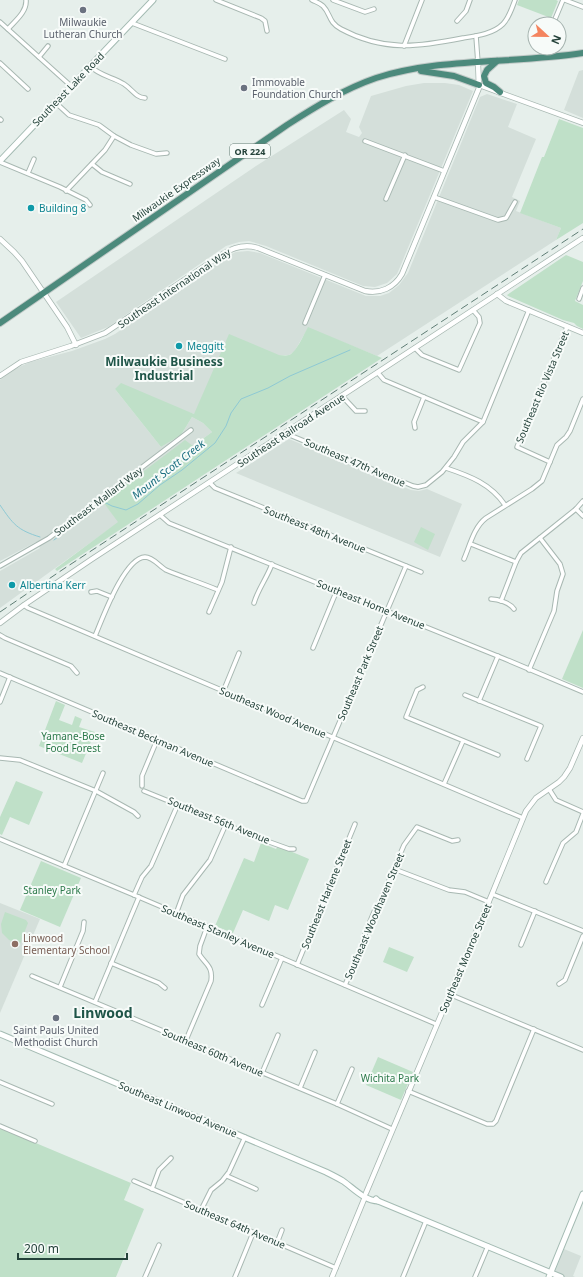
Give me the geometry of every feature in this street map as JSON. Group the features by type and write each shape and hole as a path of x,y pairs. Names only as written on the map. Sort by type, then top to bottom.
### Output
{"highway":[{"name":"Milwaukie Expressway","path":"0,323 287,125 311,109 332,98 375,79 416,70 478,62 552,57 583,53"},
{"path":"496,61 487,70 484,76 486,83 500,92"},
{"path":"416,70 447,74 479,85"}],"main road":[{"name":"Southeast Lake Road","path":"0,161 153,0"},
{"name":"Southeast Linwood Avenue","path":"0,1034 337,1177 374,1201 378,1201 488,1246 550,1275 561,1277"},
{"path":"550,1275 582,1198"}],"street":[{"path":"8,29 24,10 26,0"},
{"path":"216,0 261,18 265,21 267,31"},
{"path":"312,0 323,2 331,21 340,28 366,40 404,46 427,45 476,36 491,31 502,26 507,19 515,0"},
{"path":"333,0 365,12 374,10"},
{"path":"404,46 422,0"},
{"path":"457,21 466,11 470,0"},
{"path":"557,16 564,0 583,7"},
{"path":"0,22 71,86"},
{"path":"132,23 225,59"},
{"path":"476,36 479,85 583,123"},
{"path":"39,57 48,46"},
{"path":"0,64 28,89"},
{"path":"90,66 97,72 123,84 138,97 145,98"},
{"name":"Southeast International Way","path":"0,376 21,362 76,345 108,332 222,254 243,244 261,249 367,292 380,291 393,285 402,274 479,85"},
{"path":"56,103 69,115 99,125 114,136 132,145 156,154 166,152"},
{"path":"66,191 92,164 114,136"},
{"path":"365,141 444,171"},
{"path":"386,198 405,156"},
{"path":"28,173 34,159"},
{"path":"0,161 86,200 90,205"},
{"path":"92,164 102,172 130,184"},
{"path":"434,197 498,220 506,218 515,202"},
{"name":"Southeast Railroad Avenue","path":"0,623 24,605 160,515 583,238"},
{"path":"0,239 19,256 69,330 76,345"},
{"path":"305,323 325,276"},
{"path":"579,299 583,288"},
{"path":"498,294 503,300 583,333"},
{"path":"415,348 422,355 459,370 480,323 479,317 473,310"},
{"path":"505,505 497,494 486,485 446,468 463,442 483,422 529,310"},
{"name":"Southeast Rio Vista Street","path":"550,462 517,447 567,326"},
{"path":"378,373 384,380 483,422"},
{"path":"342,396 356,410 365,411"},
{"path":"415,428 414,422 424,397"},
{"path":"464,559 481,522 542,481 557,445 570,431 583,399"},
{"name":"Southeast Mallard Way","path":"0,566 49,538 191,430"},
{"name":"Southeast 47th Avenue","path":"288,432 292,436 412,486 423,486 429,483 446,468"},
{"name":"Southeast 48th Avenue","path":"210,483 216,488 421,572"},
{"path":"501,601 516,562 525,549 576,509 583,501"},
{"path":"576,509 583,516"},
{"name":"Southeast Home Avenue","path":"160,515 169,523 337,590 583,692"},
{"path":"529,670 554,611 557,591 563,574 560,564 540,538"},
{"path":"471,544 516,562"},
{"path":"209,612 222,582 231,547"},
{"path":"95,636 120,580 141,558 146,557 151,559 165,569 218,590"},
{"path":"254,603 259,588 267,577 272,564"},
{"name":"Southeast Park Street","path":"306,802 406,566"},
{"path":"313,648 337,590"},
{"path":"91,592 97,591 112,597"},
{"path":"491,599 501,601 512,606 514,609"},
{"name":"Southeast Wood Avenue","path":"24,605 223,692 523,818"},
{"path":"0,635 71,666 77,673"},
{"path":"223,692 239,653"},
{"path":"479,700 498,656"},
{"name":"Southeast Beckman Avenue","path":"0,673 306,802"},
{"path":"0,702 10,677"},
{"path":"423,687 417,690 406,717 498,755"},
{"path":"466,695 541,726 527,759"},
{"name":"Southeast Monroe Street","path":"332,1277 392,1129 489,902 523,818 533,800 561,781 567,774 583,738"},
{"path":"142,786 142,776 157,740"},
{"path":"444,784 463,741"},
{"path":"0,758 20,760 96,792 134,812 138,816"},
{"path":"64,866 104,773"},
{"path":"546,882 563,843 576,832 583,813 556,800 549,789"},
{"name":"Southeast 56th Avenue","path":"144,791 289,849 294,849"},
{"path":"134,895 142,877 151,866 178,804"},
{"path":"176,914 184,895 210,860 226,824"},
{"name":"Southeast Harlene Street","path":"297,965 355,824"},
{"name":"Southeast Woodhaven Street","path":"345,985 359,954 374,912 380,902 404,846 417,827 452,841 458,840"},
{"name":"Southeast Stanley Avenue","path":"0,839 436,1024"},
{"path":"394,869 453,892 465,892 489,902"},
{"path":"492,894 583,931"},
{"path":"94,1002 139,898"},
{"path":"521,945 535,911"},
{"path":"60,987 83,931 84,922"},
{"path":"186,1040 211,981 212,973 209,966 200,954 200,946 208,927"},
{"path":"559,984 565,980 583,936"},
{"path":"262,1005 282,958"},
{"path":"111,963 159,983 165,988"},
{"name":"Southeast 60th Avenue","path":"32,976 300,1088 392,1129"},
{"path":"449,994 583,1050"},
{"path":"408,1091 487,1124 493,1124 496,1121 534,1029"},
{"path":"262,1073 278,1035"},
{"path":"300,1088 315,1052"},
{"path":"337,1104 352,1069"},
{"path":"0,1082 52,1104"},
{"path":"0,1126 36,1140"},
{"path":"201,1210 212,1190 227,1176 245,1137"},
{"path":"152,1188 159,1170 170,1158"},
{"path":"227,1176 256,1189"},
{"name":"Southeast 64th Avenue","path":"134,1181 336,1268"},
{"path":"403,1277 426,1221"},
{"path":"277,1243 282,1230"},
{"path":"236,1277 253,1233"},
{"path":"145,1277 159,1245"},
{"path":"475,1277 488,1246"}],"shaded area":[{"path":"583,70 583,118 564,110 579,71"},
{"path":"424,83 459,85 473,91 397,274 387,283 375,287 363,286 266,246 249,241 226,246 108,327 81,338 56,302 256,166 344,110 351,119 346,132 359,137 362,133 359,127 371,96 406,86"},
{"path":"487,94 517,104 508,127 536,139 512,197 520,201 516,211 561,228 556,240 377,356 308,328 294,352 289,355 279,355 194,414 115,389 161,447 181,435 192,417 203,423 212,432 193,446 103,502 119,522 0,608 0,571 40,548 36,542 0,561 0,380 13,370 30,362 72,351 115,334 229,255 236,252 248,251 260,253 366,296 380,296 389,293 399,285 408,273 480,97"},
{"path":"289,439 411,490 419,491 427,489 462,504 440,557 236,473"},
{"name":"Linwood Elementary School","path":"0,903 40,919 0,1013"},
{"path":"564,1249 581,1256 573,1276 575,1277 553,1277"}],"green space":[{"path":"519,0 558,1 552,16 546,16 517,5"},
{"path":"559,119 583,128 583,223 556,240 561,228 520,213"},
{"path":"566,255 583,262 583,281 575,301 583,305 583,329 574,323 563,320 507,295"},
{"path":"308,327 382,358 57,571 55,569 118,522 103,502 185,440 193,446 212,432 203,423 192,417 181,435 161,447 115,389 121,383 194,414 229,334 279,355 289,355 292,354 300,343"},
{"path":"421,527 435,534 428,550 414,542"},
{"path":"583,630 583,688 562,679"},
{"name":"Yamane-Bose Food Forest","path":"56,701 65,705 59,720 72,725 75,716 82,719 79,727 95,732 82,763 39,746"},
{"path":"16,781 43,792 29,825 10,817 2,835 0,834 0,817"},
{"path":"261,843 276,849 278,846 309,859 288,910 275,905 269,921 243,910 233,933 215,926 244,858 254,862"},
{"name":"Stanley Park","path":"41,861 81,878 60,927 20,910"},
{"path":"5,912 26,920 28,923 20,944 9,940 2,933 1,924"},
{"path":"389,947 414,957 407,972 383,962"},
{"name":"Wichita Park","path":"378,1057 413,1072 401,1100 366,1085"},
{"path":"0,1128 131,1183 124,1200 144,1209 116,1277 0,1277"}],"waterway":[{"name":"Mount Scott Creek","path":"106,503 126,510 138,504 160,485 182,470 215,443 226,426 231,413 241,399 350,350"},
{"name":"Mount Scott Creek","path":"0,505 16,526 26,532 40,537"},
{"name":"Mount Scott Creek","path":"54,540 95,508"}],"railway":[{"path":"0,612 583,229"}],"place":[{"name":"Milwaukie Lutheran Church","path":"83,10"},
{"name":"Immovable Foundation Church","path":"244,88"},
{"name":"Building 8","path":"31,208"},
{"name":"Meggitt","path":"179,346"},
{"name":"Albertina Kerr","path":"12,585"},
{"name":"Linwood Elementary School","path":"15,944"},
{"name":"Saint Pauls United Methodist Church","path":"56,1018"}],"district":[{"name":"Milwaukie Business Industrial","path":"164,368"},
{"name":"Linwood","path":"103,1012"}]}
